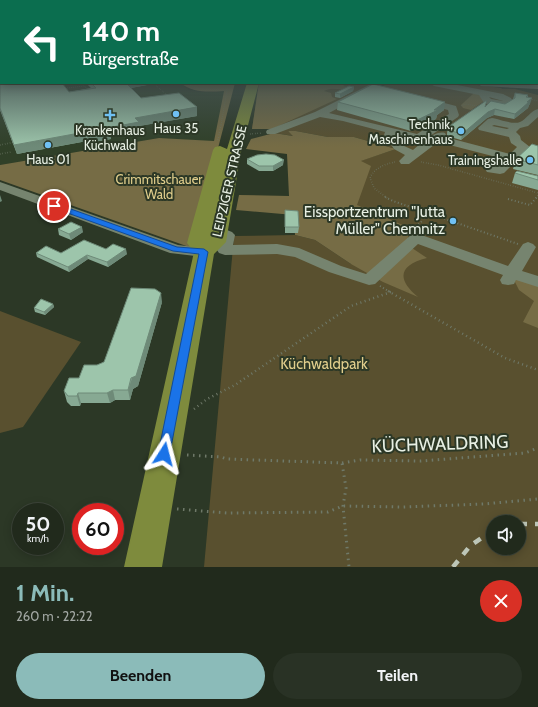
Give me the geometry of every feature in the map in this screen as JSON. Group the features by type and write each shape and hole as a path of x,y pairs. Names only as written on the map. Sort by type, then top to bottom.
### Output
{"main road":[{"name":"LEIPZIGER STRASSE","path":"204,252 197,243 198,235 221,144 238,93"},
{"name":"LEIPZIGER STRASSE","path":"143,567 204,252 216,242 233,152 249,93"}],"street":[{"path":"271,132 319,114 360,93"},
{"path":"392,93 453,108 448,121 436,138 409,158 389,135 392,130"},
{"path":"470,93 485,98"},
{"path":"334,97 345,101"},
{"path":"496,121 492,121 483,128 513,130 524,124 538,112"},
{"path":"319,114 344,118 417,137 423,136 448,121"},
{"path":"513,130 515,141 524,147 535,150"},
{"path":"436,138 513,158"},
{"path":"515,174 496,170 513,158 524,147"},
{"path":"0,186 176,250 204,252"},
{"path":"227,235 225,250 277,249 299,254 335,269 369,280 416,238 511,277 538,282"},
{"path":"511,277 528,247"},
{"path":"511,277 538,278"}],"path":[{"path":"165,93 171,99"},
{"path":"525,95 532,98 530,99"},
{"path":"485,98 476,108 472,110 501,116 496,121"},
{"path":"522,98 538,101"},
{"path":"466,104 476,108"},
{"path":"248,134 271,132"},
{"path":"0,144 15,142"},
{"path":"0,154 11,152"},
{"path":"508,199 530,205 538,194 409,158 378,167 372,173 370,180 373,187 381,195 393,201 528,247"},
{"path":"415,227 422,221"},
{"path":"437,231 441,227"},
{"path":"369,280 505,358 538,370"},
{"path":"167,441 208,399 235,385 351,306 391,292"},
{"name":"KÜCHWALDRING","path":"167,441 227,459 342,462 360,460 422,461 525,453 538,448"},
{"path":"342,462 346,488 344,506 349,567"},
{"path":"155,507 227,513 328,512 344,506 404,507 484,504 538,499"}],"shaded area":[{"name":"Krankenhaus Küchwald","path":"0,93 224,93 214,142 159,138 0,165"}],"green space":[{"name":"Crimmitschauer Wald","path":"224,93 232,93 192,248 0,180 0,165 159,138 214,141"},
{"name":"Küchwaldpark","path":"257,93 532,93 538,95 538,567 204,567 234,236 295,235 315,240 351,264 412,239 341,209 360,161 396,149 354,137 328,137 296,131 288,131 294,136 274,133 272,129 252,129"},
{"path":"257,93 331,93 332,97 337,99 272,129 252,129"},
{"path":"474,93 480,95 484,101 471,110 463,108 461,105"},
{"path":"288,131 328,137 354,137 396,149 361,161 371,166 357,205 412,229 408,237 412,248 427,258 411,265 404,273 406,284 418,297 383,282 351,264 315,240 295,235 294,215 236,210 239,195 289,196 287,154 246,149 251,139 274,133 293,136"},
{"path":"516,277 538,284 538,328 523,322 534,301 519,290 515,282"},
{"path":"0,311 81,342 23,427 0,433"}],"building":[{"path":"0,93 136,93 141,98 180,93 197,107 135,118 139,122 107,128 109,130 87,134 85,132 14,145 0,108"},
{"path":"355,93 411,93 445,102 434,110 438,110 413,122 338,102"},
{"path":"515,93 518,93 528,95 526,97 532,98 515,114 495,109 488,112 462,134 448,130 448,127 487,100 485,107 491,101 505,104 515,98"},
{"path":"532,144 538,146 538,165 516,159"},
{"path":"257,155 275,155 284,160 273,166 259,166 247,159"},
{"path":"517,171 538,176 538,180 515,173"},
{"path":"285,210 298,211 299,227 285,227"},
{"path":"71,222 82,227 69,234 58,229"},
{"path":"84,240 106,249 113,244 126,249 107,262 87,255 68,267 36,253 46,246 61,253"},
{"path":"131,288 155,289 161,293 136,376 131,378 128,390 113,390 107,393 78,393 77,396 68,396 64,391 69,378 79,378 84,365 97,365 104,362"},
{"path":"41,299 53,304 44,312 34,308"}],"railway":[{"path":"526,524 538,524"},
{"path":"453,567 470,546 486,535"}],"place":[{"name":"Haus 35","path":"176,114"},
{"name":"Krankenhaus Küchwald","path":"110,115"},
{"name":"Technik, Maschinenhaus","path":"461,131"},
{"name":"Haus 01","path":"48,145"},
{"name":"Trainingshalle","path":"530,160"},
{"name":"Eissportzentrum \"Jutta Müller\" Chemnitz","path":"453,221"}],"route":[{"path":"54,206 176,250 204,252 164,454"}]}
